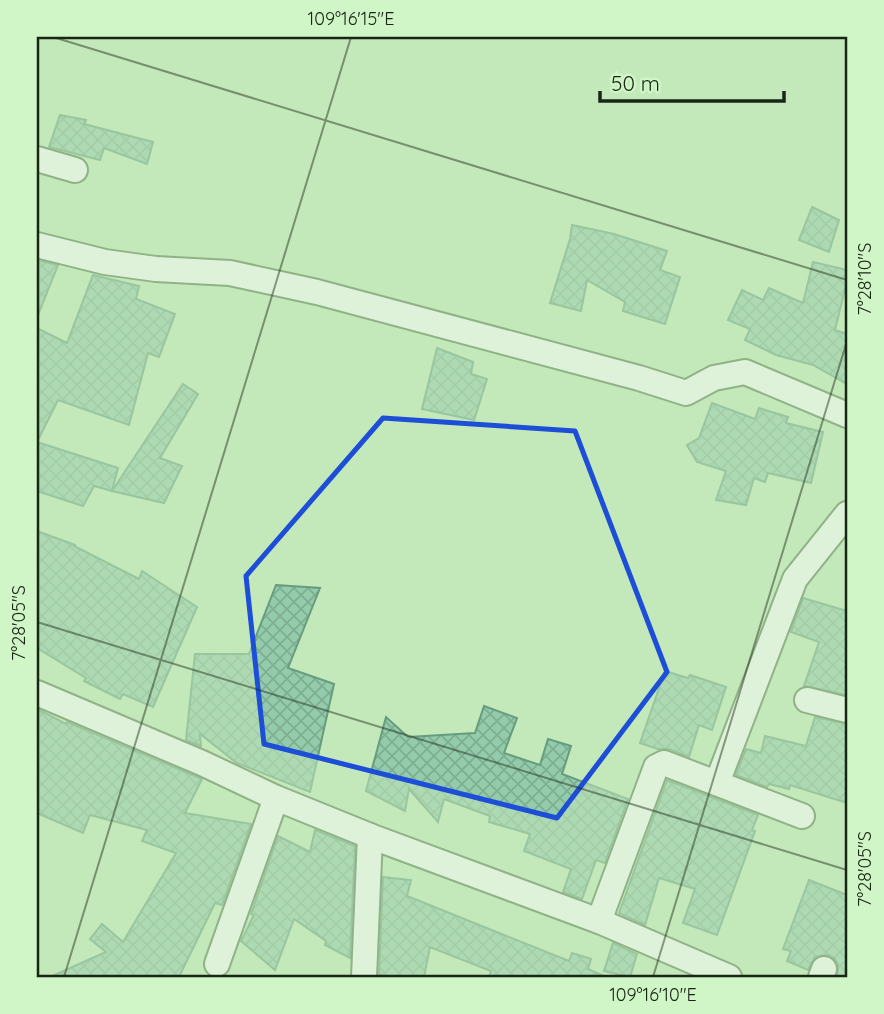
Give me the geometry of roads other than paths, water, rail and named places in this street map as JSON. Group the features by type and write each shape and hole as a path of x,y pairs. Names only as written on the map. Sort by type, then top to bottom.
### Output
{"street":[{"path":"37,159 75,170"},
{"path":"37,245 105,262 156,269 230,273 317,292 625,374 686,393 714,379 745,372 847,415"},
{"path":"718,783 795,579 847,514"},
{"path":"37,693 202,763 276,798 599,921 729,977"},
{"path":"807,699 847,710"},
{"path":"599,921 656,767 664,764 802,816"},
{"path":"217,964 276,798"},
{"path":"364,977 370,836"}]}
